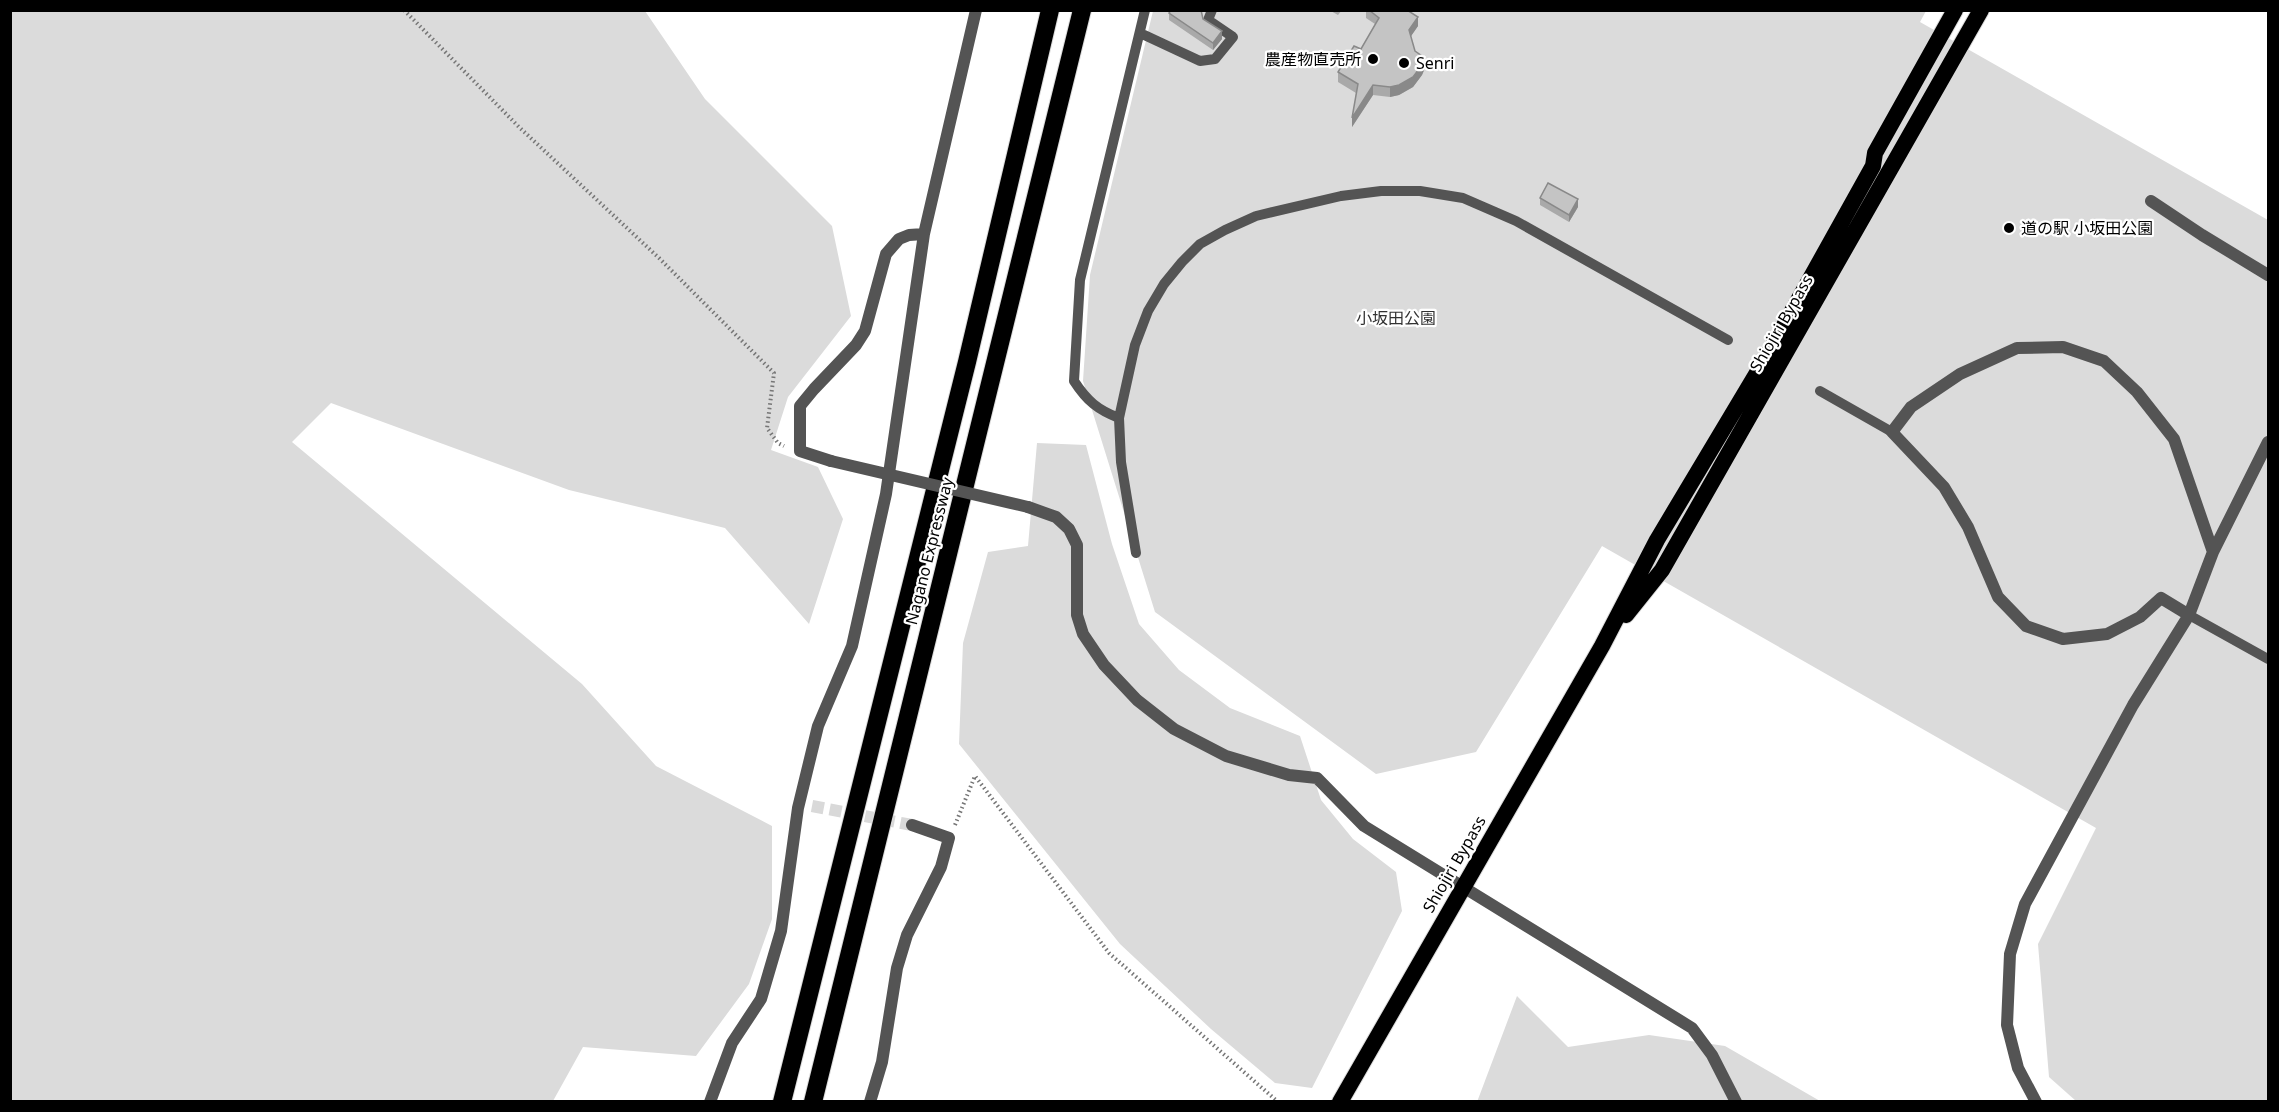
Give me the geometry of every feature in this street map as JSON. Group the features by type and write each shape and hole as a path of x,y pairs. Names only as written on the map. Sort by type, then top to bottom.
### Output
{"highway":[{"name":"Nagano Expressway","path":"782,1101 967,362 1050,10"},
{"name":"Nagano Expressway","path":"813,1101 1082,10"},
{"name":"Shiojiri Bypass","path":"1343,1096 1602,646 1657,540 1767,356 1873,166 1875,153 1955,10"},
{"name":"Shiojiri Bypass","path":"1602,646 1662,570 1981,10"}],"street":[{"path":"710,1101 732,1043 761,999 781,931 798,808 818,726 852,646 886,494 924,234 976,10"},
{"path":"2151,201 2202,236 2268,275"},
{"path":"924,234 909,235 899,239 886,254 865,331 856,345 800,406 800,451 831,461 1028,507 1056,517 1069,529 1077,545 1077,615 1083,634 1104,664 1137,700 1174,729 1226,756 1289,775 1317,778 1364,826 1692,1028 1712,1055 1736,1101"},
{"path":"2189,615 2161,598 2140,617 2107,634 2063,639 2026,626 1998,597 1968,527 1944,487 1892,432 1911,407 1959,374 2017,348 2063,347 2104,360 2137,392 2174,439 2213,552"},
{"path":"2036,1101 2018,1068 2007,1025 2010,954 2025,904 2133,705 2189,615 2213,552 2268,442"},
{"path":"798,808 812,806"},
{"path":"870,1101 882,1062 897,968 907,935 941,867 949,838 912,825"}],"lane":[{"path":"1119,418 1101,411 1082,393 1074,381 1080,280 1145,10"},
{"path":"1140,33 1200,61 1215,59 1233,37 1208,20 1212,10"},
{"path":"1136,553 1121,462 1119,418 1135,345 1148,311 1164,284 1182,262 1200,244 1256,216 1341,196 1381,191 1420,191 1463,198 1516,221 1728,340"},
{"path":"1820,391 1892,432"},
{"path":"2189,615 2268,659"}],"path":[{"path":"404,10 519,127 659,258 774,373 767,428 778,443 800,451"},
{"path":"949,838 975,776 1109,953 1278,1101"}],"green space":[{"path":"10,11 645,11 705,99 832,226 851,316 788,397 771,450 818,467 843,519 809,624 725,528 569,490 331,403 292,442 582,684 656,766 772,826 772,919 749,984 696,1056 583,1047 553,1101 11,1101"},
{"name":"小坂田公園","path":"1153,11 1926,11 1920,22 2268,220 2268,1101 2076,1101 2049,1077 2038,944 2096,828 1602,546 1476,752 1376,774 1155,612 1083,381 1090,275"},
{"path":"1037,443 1086,445 1112,544 1139,624 1179,670 1230,708 1300,736 1321,800 1353,839 1396,872 1402,911 1312,1088 1275,1083 1211,1029 1120,944 959,744 963,643 988,552 1028,546"},
{"path":"1517,996 1568,1047 1649,1035 1725,1046 1820,1101 1477,1102"}],"building":[{"path":"1171,10 1201,10 1203,19 1222,31 1213,43 1169,13"},
{"path":"1369,10 1407,10 1418,17 1409,30 1415,51 1425,58 1413,77 1399,85 1390,87 1373,85 1352,118 1358,84 1338,72 1354,46 1361,49 1379,18"},
{"path":"1548,183 1578,199 1569,215 1540,198"}],"tunnel":[{"path":"812,806 912,825"}],"place":[{"name":"農産物直売所","path":"1373,59"},
{"name":"Senri","path":"1404,63"},
{"name":"道の駅 小坂田公園","path":"2009,228"}]}
